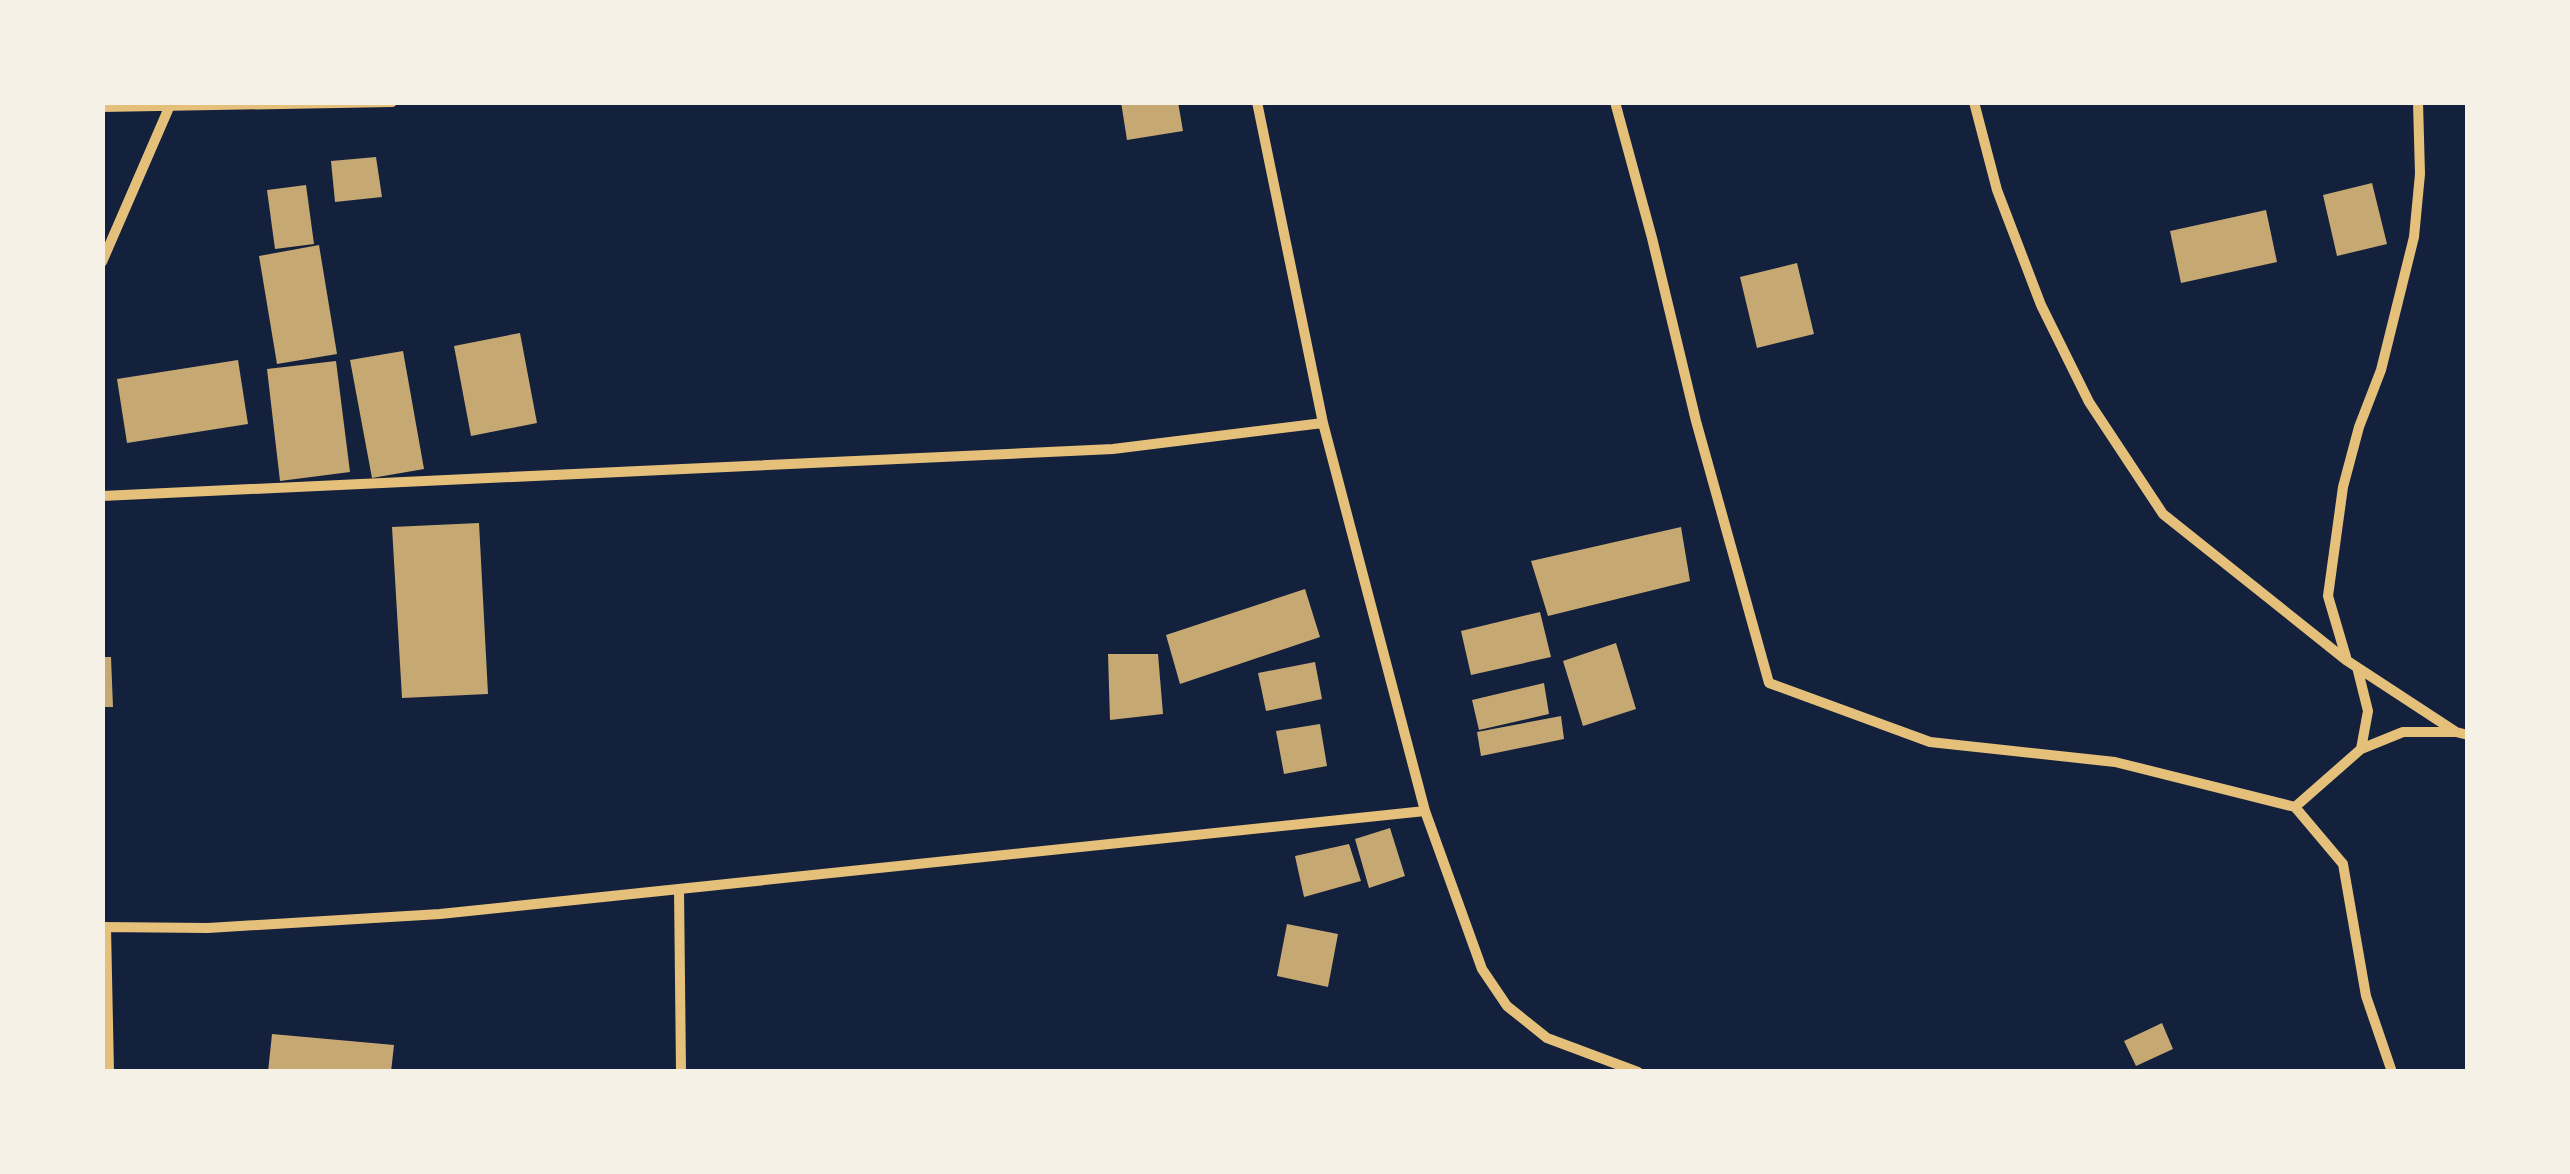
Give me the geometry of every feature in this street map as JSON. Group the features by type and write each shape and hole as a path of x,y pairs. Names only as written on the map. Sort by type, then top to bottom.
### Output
{"street":[{"path":"102,107 392,102"},
{"path":"1258,102 1323,423 1425,810 1482,968 1508,1006 1547,1038 1638,1072"},
{"path":"1615,102 1696,421 1769,682 1930,742 2115,762 2295,807 2343,864 2366,996 2392,1072"},
{"path":"1974,102 1997,190 2041,306 2089,402 2162,514 2352,663 2462,733"},
{"path":"2361,748 2368,711 2328,596 2343,487 2381,370 2414,237 2420,174 2418,102"},
{"path":"102,262 171,105"},
{"path":"102,496 1112,449 1323,423"},
{"path":"2295,807 2361,748 2403,732 2462,733"},
{"path":"108,1072 104,927 208,928 440,914 1425,810"},
{"path":"679,889 681,1072"}],"building":[{"path":"1121,102 1178,102 1183,131 1127,140"},
{"path":"376,157 382,197 335,202 331,161"},
{"path":"2372,183 2387,244 2337,256 2323,195"},
{"path":"306,185 314,244 275,249 267,190"},
{"path":"2266,210 2277,262 2181,283 2170,231"},
{"path":"319,245 337,354 277,364 259,256"},
{"path":"1797,263 1814,334 1757,348 1740,277"},
{"path":"520,333 537,423 471,436 454,346"},
{"path":"403,351 424,469 372,478 350,360"},
{"path":"238,360 248,424 127,443 117,379"},
{"path":"336,361 350,472 280,481 267,369"},
{"path":"479,523 488,694 402,698 392,527"},
{"path":"1681,527 1690,581 1548,616 1531,561"},
{"path":"1305,589 1320,637 1180,684 1166,635"},
{"path":"1540,612 1551,657 1471,675 1461,631"},
{"path":"1616,643 1636,709 1583,726 1563,661"},
{"path":"1108,654 1158,654 1163,714 1110,720"},
{"path":"102,657 111,657 113,707 102,707"},
{"path":"1315,662 1322,699 1266,711 1258,673"},
{"path":"1544,683 1549,714 1479,730 1472,700"},
{"path":"1561,716 1564,739 1481,756 1477,732"},
{"path":"1320,724 1327,766 1284,774 1276,731"},
{"path":"1390,828 1405,876 1369,888 1355,839"},
{"path":"1349,844 1361,881 1304,897 1295,856"},
{"path":"1287,924 1338,934 1328,987 1277,976"},
{"path":"2162,1023 2173,1049 2136,1066 2124,1041"},
{"path":"272,1034 394,1045 391,1072 268,1072"}]}
